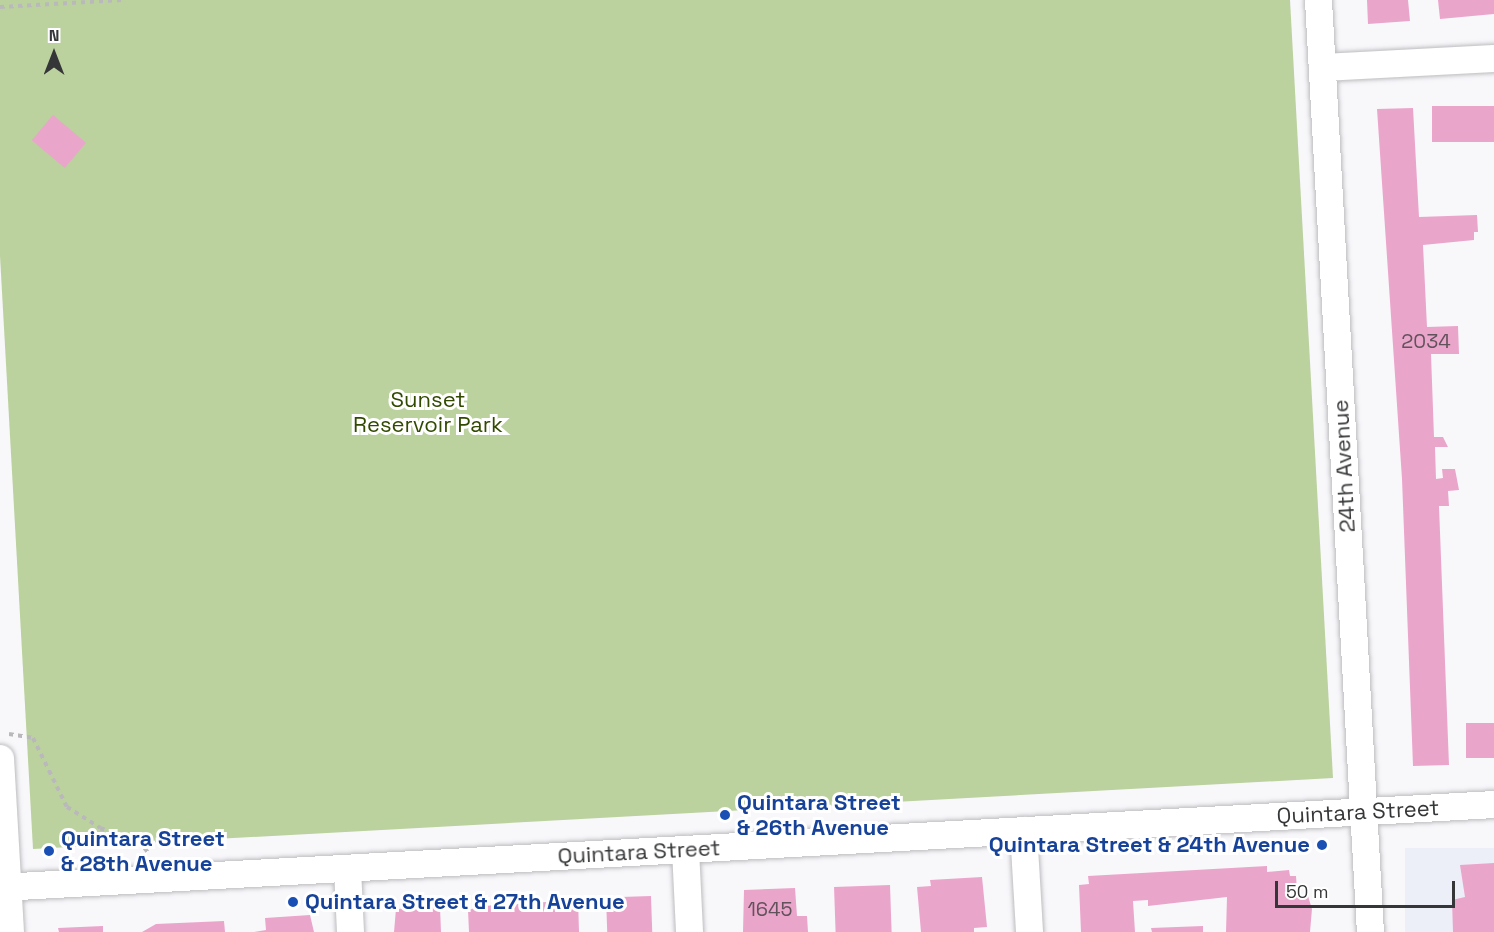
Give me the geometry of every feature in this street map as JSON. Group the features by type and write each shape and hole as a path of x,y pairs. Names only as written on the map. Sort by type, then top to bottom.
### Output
{"street":[{"name":"24th Avenue","path":"1318,0 1370,932"},
{"path":"1322,67 1494,58"},
{"path":"0,758 4,887 10,932"},
{"name":"Quintara Street","path":"4,887 1494,804"},
{"path":"1023,830 1029,932"},
{"path":"685,849 689,932"},
{"path":"347,868 350,932"}],"path":[{"path":"0,7 122,0"},
{"path":"0,734 28,734 67,807 145,847 151,879"}],"shaded area":[{"path":"1405,848 1494,848 1494,932 1405,932"}],"green space":[{"name":"Sunset Reservoir Park","path":"0,0 1290,0 1333,778 33,849 0,256"}],"building":[{"path":"1367,0 1408,0 1410,21 1368,24"},
{"path":"1438,0 1494,0 1494,14 1440,19"},
{"path":"1432,106 1494,106 1494,142 1432,142"},
{"path":"1413,108 1419,217 1477,215 1478,232 1474,232 1474,240 1423,245 1427,327 1458,326 1459,354 1431,354 1434,437 1443,437 1448,447 1435,447 1436,479 1443,478 1442,469 1455,469 1459,490 1448,491 1449,506 1439,506 1449,765 1413,766 1402,479 1377,109"},
{"path":"53,115 86,143 65,168 32,140"},
{"path":"1466,723 1494,723 1494,758 1466,758"},
{"path":"1494,863 1494,932 1453,932 1452,900 1465,897 1460,865"},
{"path":"1267,866 1267,872 1289,870 1290,876 1296,876 1297,890 1290,890 1290,897 1308,896 1312,909 1310,932 1226,932 1227,897 1148,906 1148,900 1133,901 1135,932 1081,932 1079,885 1089,884 1088,876"},
{"path":"982,877 987,927 974,928 974,932 921,932 917,887 931,886 930,880"},
{"path":"890,885 892,932 836,932 834,887"},
{"path":"795,888 797,916 807,916 808,932 743,932 744,890"},
{"path":"651,896 652,932 607,932 606,898"},
{"path":"578,900 579,932 469,932 468,910 482,906"},
{"path":"440,907 441,932 394,932 396,909"},
{"path":"310,915 314,932 254,932 266,930 265,918"},
{"path":"224,921 225,932 142,932 156,924"},
{"path":"103,926 103,932 59,932 58,928"},
{"path":"1203,926 1203,932 1152,932 1151,928"}],"place":[{"name":"Quintara Street & 26th Avenue","path":"725,815"},
{"name":"Quintara Street & 24th Avenue","path":"1322,845"},
{"name":"Quintara Street & 28th Avenue","path":"49,851"},
{"name":"Quintara Street & 27th Avenue","path":"293,902"}]}
